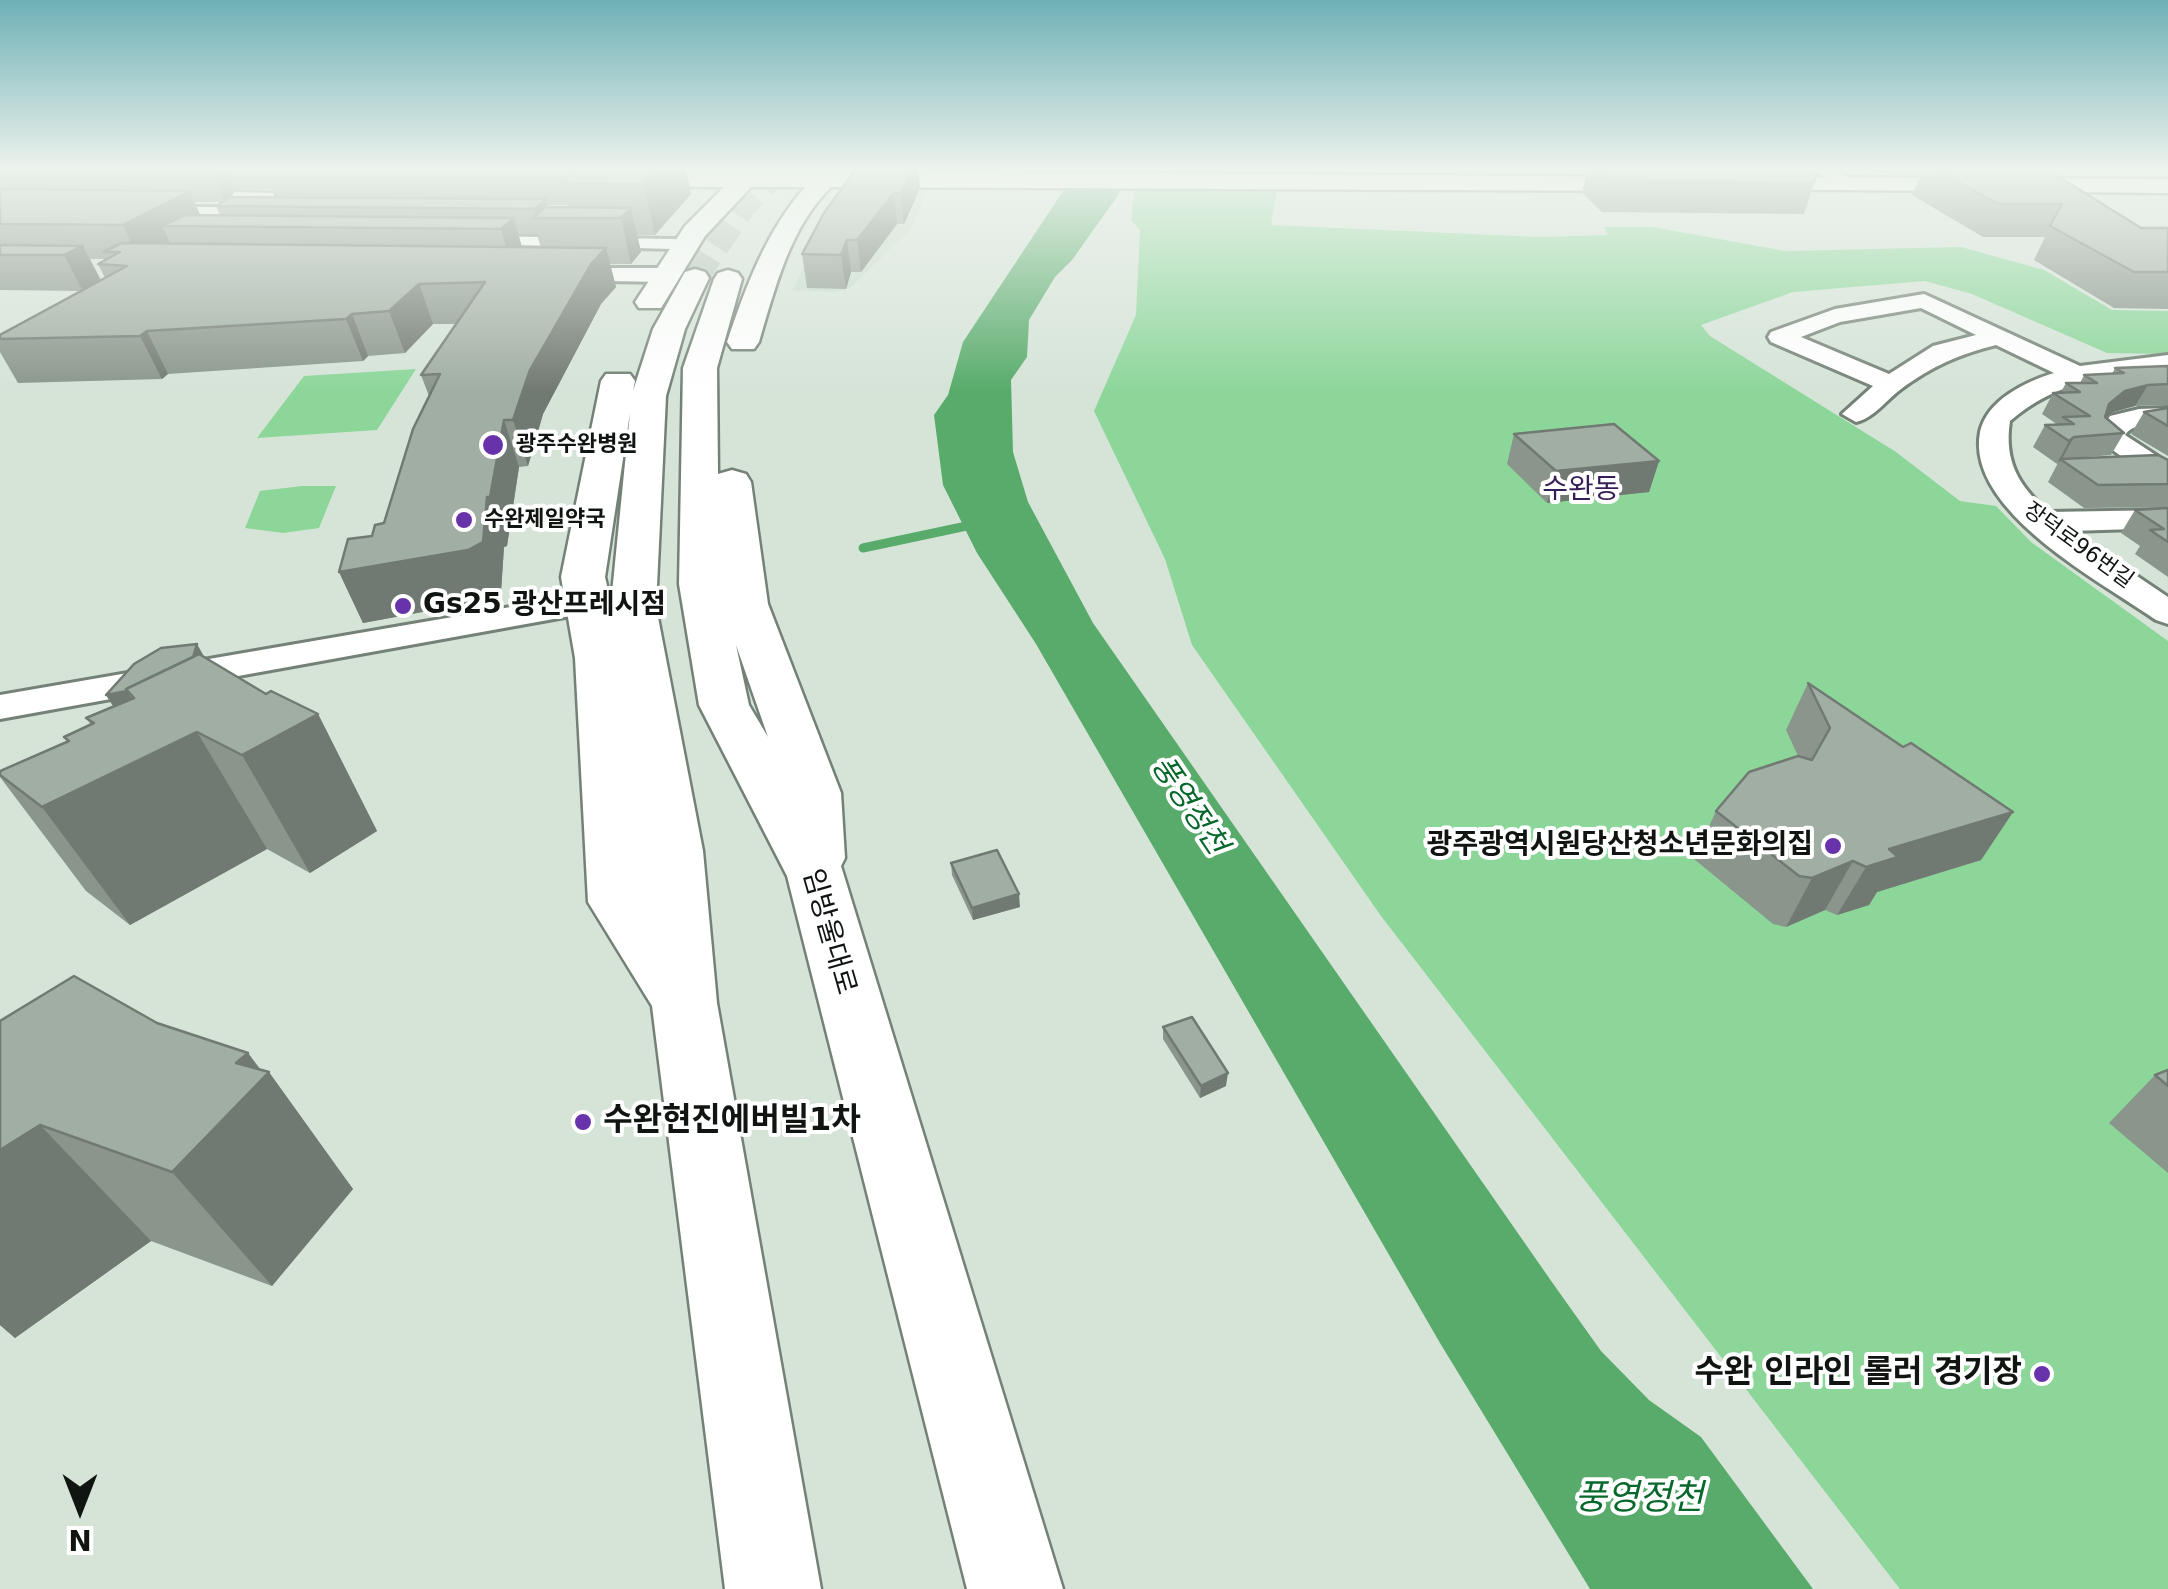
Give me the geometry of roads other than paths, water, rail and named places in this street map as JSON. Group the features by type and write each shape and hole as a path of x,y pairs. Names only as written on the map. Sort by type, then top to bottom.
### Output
{"main road":[{"path":"716,244 669,329 649,396 633,606 674,851 684,1003 773,1589"},
{"path":"707,260 756,259 762,244"},
{"path":"684,1003 618,902 599,658 583,576 611,402 633,334 707,260 777,244"},
{"name":"임방울대로","path":"707,260 700,368 701,584 724,705 816,876 1014,1589"}],"street":[{"path":"545,244 530,270 707,260"},
{"path":"557,244 707,260"},
{"path":"1891,384 1780,337 1836,316 1924,301 2075,373"},
{"path":"1856,414 1891,384 1942,351 2002,336"},
{"name":"장덕로96번길","path":"2168,363 2075,373 2020,398 1993,426 1992,459 1998,477 2019,505 2168,613"},
{"path":"2162,469 2110,438 2120,422 2168,416"},
{"path":"2111,467 2162,469"},
{"path":"2040,522 2168,519"},
{"path":"0,707 586,604"}],"water":[{"name":"풍영정천","path":"1028,244 1083,244 1055,277 1029,320 1027,357 1011,380 1013,452 1028,502 1093,623 1601,1351 1649,1400 1701,1437 1813,1589 1590,1589 1440,1343 1036,644 977,553 943,485 934,415 948,395 963,342"}],"waterway":[{"path":"863,548 976,524"}],"tunnel":[{"path":"695,278 718,244"}],"place":[{"name":"광주수완병원","path":"493,445"},
{"name":"수완제일약국","path":"464,520"},
{"name":"Gs25 광산프레시점","path":"403,606"},
{"name":"광주광역시원당산청소년문화의집","path":"1833,846"},
{"name":"수완현진에버빌1차","path":"583,1122"},
{"name":"수완 인라인 롤러 경기장","path":"2042,1374"}],"district":[{"name":"수완동","path":"1581,491"}]}
